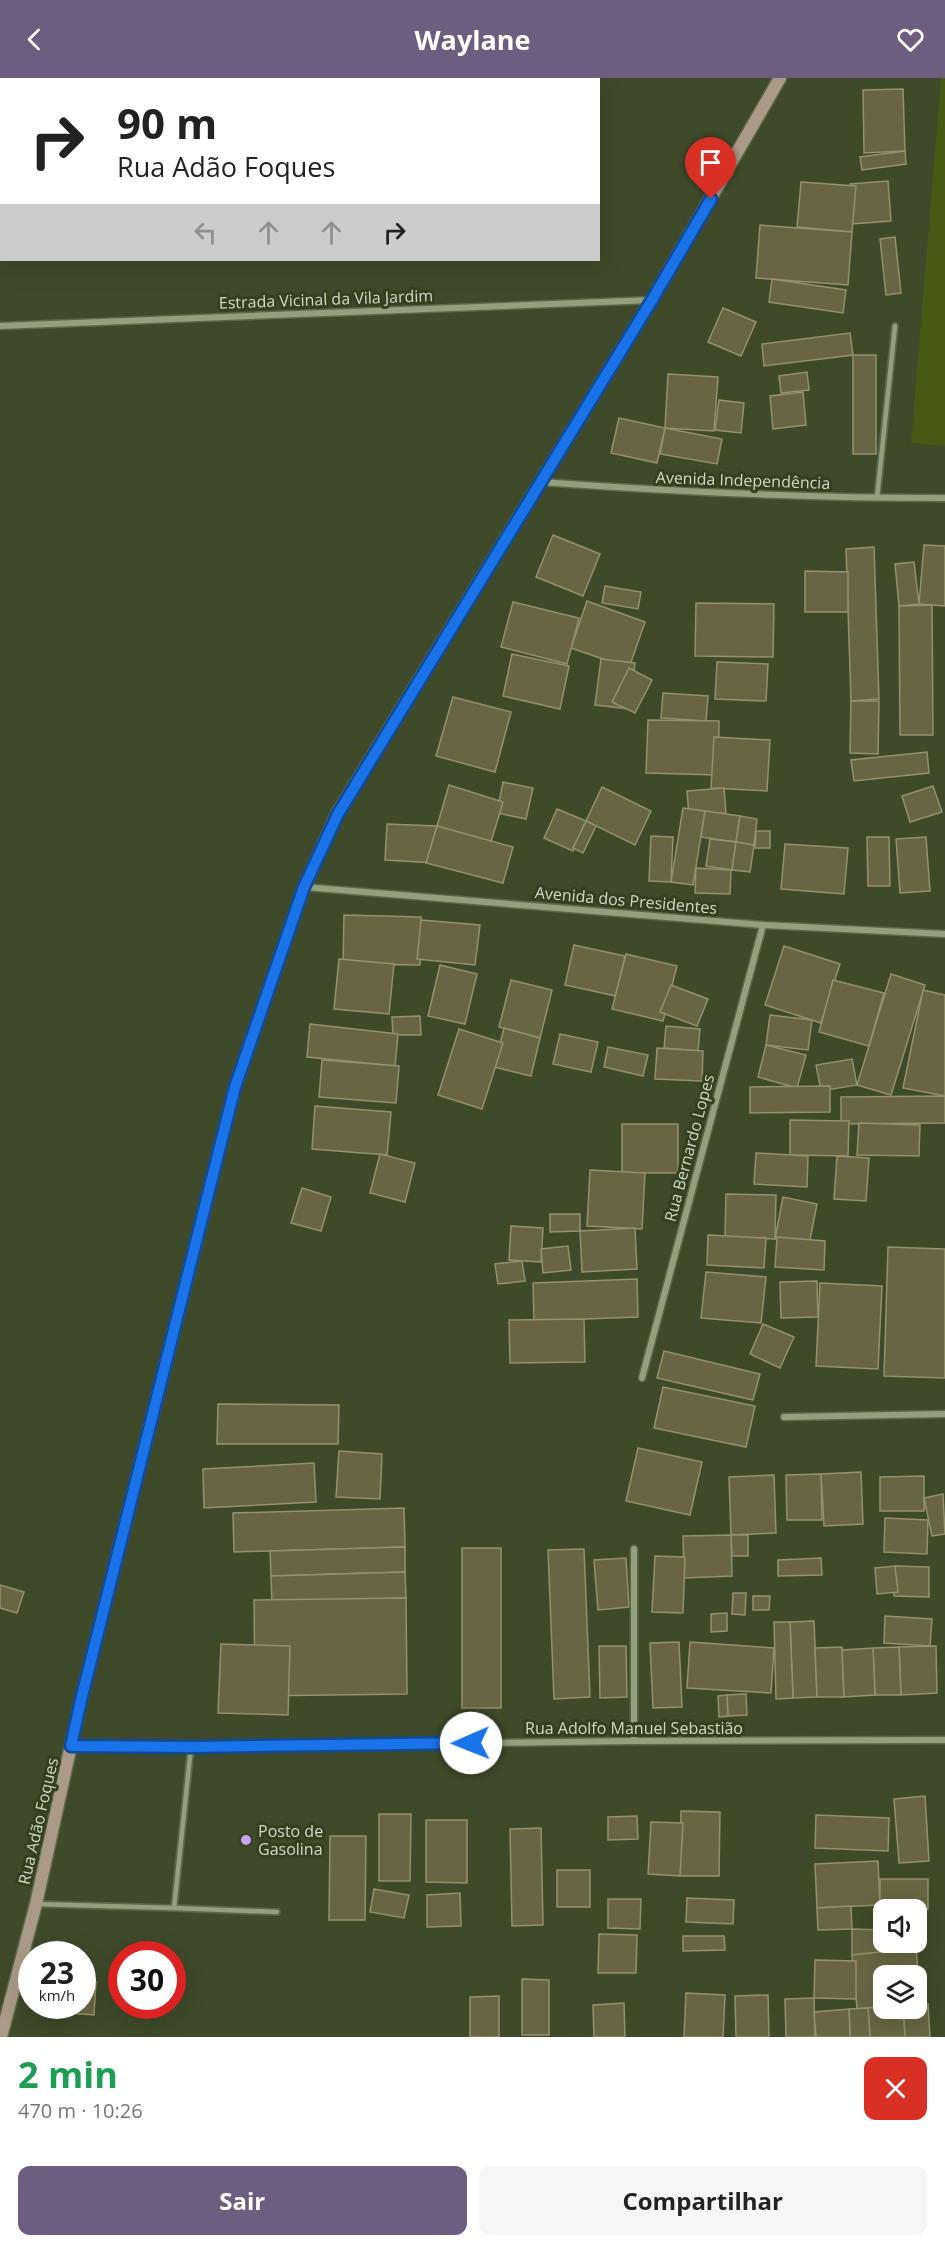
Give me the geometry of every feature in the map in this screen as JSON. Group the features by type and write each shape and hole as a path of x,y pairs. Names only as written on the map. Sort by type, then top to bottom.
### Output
{"main road":[{"name":"Rua Adão Foques","path":"1,2037 6,1997 36,1904 84,1689 235,1087 304,887 338,814 652,300 780,78"}],"street":[{"name":"Estrada Vicinal da Vila Jardim","path":"0,326 652,300"},
{"name":"Avenida Independência","path":"541,482 645,489 877,498 945,498"},
{"name":"Avenida dos Presidentes","path":"304,887 763,925 945,934"},
{"name":"Rua Bernardo Lopes","path":"642,1378 763,925"},
{"path":"784,1417 945,1414"},
{"path":"634,1549 634,1741"},
{"name":"Rua Adolfo Manuel Sebastião","path":"71,1746 191,1747 634,1741 945,1740"}],"lane":[{"path":"877,498 895,326"},
{"path":"174,1908 191,1747"},
{"path":"36,1904 277,1912"}],"green space":[{"path":"941,78 945,78 945,446 911,443"}],"building":[{"path":"903,89 905,151 864,153 863,90"},
{"path":"905,151 906,164 862,170 860,157"},
{"path":"888,181 891,221 852,224 850,184"},
{"path":"801,182 856,186 852,232 797,227"},
{"path":"760,225 852,232 848,285 756,278"},
{"path":"895,237 901,293 886,295 880,239"},
{"path":"772,279 846,290 843,313 769,302"},
{"path":"723,308 756,322 741,356 708,342"},
{"path":"850,333 853,355 764,366 762,344"},
{"path":"853,355 876,355 876,454 853,454"},
{"path":"807,372 809,390 781,393 779,376"},
{"path":"668,374 718,377 714,431 665,428"},
{"path":"803,392 806,425 773,429 770,396"},
{"path":"719,400 744,403 741,433 715,430"},
{"path":"619,418 665,428 657,463 611,453"},
{"path":"665,428 722,439 717,464 660,454"},
{"path":"553,535 600,554 583,596 536,577"},
{"path":"924,545 945,546 945,606 919,604"},
{"path":"874,547 879,699 851,701 846,549"},
{"path":"914,562 919,604 899,606 895,564"},
{"path":"805,571 848,572 848,612 805,612"},
{"path":"605,586 641,592 638,609 602,603"},
{"path":"587,601 645,622 629,668 571,648"},
{"path":"513,602 579,618 567,664 501,647"},
{"path":"696,603 774,604 773,657 695,656"},
{"path":"932,605 933,735 900,735 899,606"},
{"path":"512,654 569,666 560,709 503,696"},
{"path":"601,659 635,663 629,709 595,705"},
{"path":"717,662 768,664 766,701 715,699"},
{"path":"629,668 652,680 635,713 612,702"},
{"path":"663,693 708,696 706,721 661,718"},
{"path":"453,697 511,712 495,772 436,756"},
{"path":"851,701 879,701 878,754 850,753"},
{"path":"648,720 719,721 718,775 646,773"},
{"path":"714,737 770,740 767,791 711,788"},
{"path":"927,752 929,773 854,781 851,760"},
{"path":"503,782 533,788 526,819 497,813"},
{"path":"449,785 503,802 491,842 437,826"},
{"path":"933,786 942,812 910,822 902,796"},
{"path":"602,787 651,811 635,845 586,821"},
{"path":"724,788 726,813 689,816 687,791"},
{"path":"683,808 705,811 693,885 671,882"},
{"path":"557,809 586,821 573,851 544,838"},
{"path":"705,811 740,816 736,842 701,837"},
{"path":"740,816 757,819 754,845 736,842"},
{"path":"586,821 596,826 583,853 573,848"},
{"path":"387,824 437,826 435,863 385,860"},
{"path":"437,826 513,847 503,883 426,863"},
{"path":"756,831 770,831 770,848 755,848"},
{"path":"651,836 673,837 671,882 649,881"},
{"path":"867,837 889,837 890,886 868,886"},
{"path":"926,837 930,891 900,893 896,839"},
{"path":"710,839 736,842 732,870 706,866"},
{"path":"736,842 754,845 750,872 732,870"},
{"path":"785,844 848,848 844,894 781,889"},
{"path":"696,868 731,870 730,894 695,893"},
{"path":"344,915 421,917 420,965 343,964"},
{"path":"421,920 480,925 475,965 417,959"},
{"path":"574,945 625,956 616,996 565,985"},
{"path":"784,946 840,964 821,1023 765,1005"},
{"path":"626,954 677,966 663,1021 612,1009"},
{"path":"339,959 394,964 389,1014 334,1009"},
{"path":"440,965 477,974 465,1024 428,1016"},
{"path":"891,974 925,985 891,1095 857,1085"},
{"path":"511,980 552,990 540,1038 499,1027"},
{"path":"833,980 884,993 869,1046 819,1032"},
{"path":"671,985 708,999 697,1026 660,1012"},
{"path":"923,990 945,995 945,1096 903,1088"},
{"path":"770,1015 812,1020 808,1050 766,1045"},
{"path":"420,1016 421,1035 393,1035 392,1017"},
{"path":"310,1024 398,1034 395,1066 307,1057"},
{"path":"666,1026 700,1029 698,1051 664,1048"},
{"path":"504,1028 540,1038 531,1076 494,1067"},
{"path":"459,1029 503,1043 482,1109 438,1095"},
{"path":"560,1034 598,1042 591,1072 553,1064"},
{"path":"766,1045 806,1055 797,1088 758,1077"},
{"path":"608,1047 648,1055 643,1076 604,1067"},
{"path":"657,1048 703,1051 702,1081 655,1079"},
{"path":"852,1059 857,1085 821,1091 816,1065"},
{"path":"322,1060 399,1066 396,1103 319,1097"},
{"path":"830,1086 830,1112 750,1113 750,1087"},
{"path":"945,1096 945,1123 841,1124 841,1097"},
{"path":"315,1106 391,1112 387,1155 312,1149"},
{"path":"790,1120 849,1121 848,1156 790,1155"},
{"path":"859,1123 920,1125 919,1156 857,1155"},
{"path":"622,1124 678,1124 678,1173 622,1173"},
{"path":"756,1153 808,1156 807,1187 754,1184"},
{"path":"380,1154 415,1163 405,1202 370,1193"},
{"path":"837,1156 869,1158 866,1201 834,1199"},
{"path":"590,1170 645,1173 642,1229 587,1226"},
{"path":"302,1188 331,1197 321,1231 291,1223"},
{"path":"726,1194 776,1195 775,1239 725,1237"},
{"path":"783,1197 817,1204 809,1245 775,1239"},
{"path":"550,1214 580,1214 580,1231 550,1232"},
{"path":"511,1226 543,1228 541,1262 509,1260"},
{"path":"635,1228 637,1269 582,1272 580,1231"},
{"path":"708,1235 766,1238 764,1268 707,1265"},
{"path":"777,1237 825,1241 824,1270 775,1267"},
{"path":"568,1246 571,1270 543,1273 541,1249"},
{"path":"888,1247 945,1249 945,1378 884,1376"},
{"path":"522,1261 525,1281 498,1284 495,1264"},
{"path":"706,1272 766,1277 761,1323 701,1318"},
{"path":"637,1279 638,1317 534,1321 533,1283"},
{"path":"817,1281 818,1317 781,1318 780,1282"},
{"path":"820,1283 882,1286 878,1369 816,1366"},
{"path":"584,1319 585,1362 510,1363 509,1320"},
{"path":"763,1324 794,1337 780,1368 750,1354"},
{"path":"664,1351 760,1374 753,1400 657,1378"},
{"path":"663,1387 755,1406 746,1447 654,1428"},
{"path":"218,1404 339,1405 338,1444 217,1444"},
{"path":"638,1448 702,1462 690,1515 626,1501"},
{"path":"339,1451 382,1454 380,1499 336,1497"},
{"path":"314,1463 316,1502 204,1508 203,1469"},
{"path":"861,1472 863,1524 824,1526 821,1474"},
{"path":"821,1474 822,1520 787,1520 786,1475"},
{"path":"774,1475 776,1533 731,1535 729,1477"},
{"path":"924,1476 924,1511 880,1511 880,1477"},
{"path":"943,1494 945,1534 932,1536 924,1498"},
{"path":"404,1508 405,1547 234,1552 233,1513"},
{"path":"885,1518 928,1520 927,1554 884,1552"},
{"path":"731,1535 748,1535 748,1556 732,1556"},
{"path":"731,1535 732,1576 684,1578 683,1536"},
{"path":"405,1547 405,1572 271,1576 270,1551"},
{"path":"462,1548 501,1548 501,1708 462,1708"},
{"path":"584,1549 590,1697 554,1699 548,1550"},
{"path":"655,1556 685,1557 683,1613 652,1612"},
{"path":"626,1558 629,1607 598,1610 594,1560"},
{"path":"821,1558 822,1575 778,1576 778,1560"},
{"path":"895,1566 929,1567 929,1597 894,1596"},
{"path":"895,1566 898,1592 877,1594 875,1568"},
{"path":"405,1572 406,1598 272,1602 271,1576"},
{"path":"0,1585 24,1592 17,1613 0,1608"},
{"path":"733,1593 746,1593 745,1615 732,1614"},
{"path":"753,1596 770,1596 769,1610 753,1610"},
{"path":"406,1598 407,1694 255,1696 254,1600"},
{"path":"727,1613 727,1631 711,1632 711,1614"},
{"path":"885,1616 932,1619 930,1646 884,1643"},
{"path":"814,1621 817,1697 793,1698 790,1622"},
{"path":"774,1622 790,1622 793,1698 776,1699"},
{"path":"679,1642 682,1707 653,1708 650,1643"},
{"path":"690,1642 774,1648 771,1693 687,1688"},
{"path":"221,1644 290,1646 288,1715 218,1713"},
{"path":"599,1646 626,1646 627,1697 600,1698"},
{"path":"936,1646 937,1693 901,1695 899,1647"},
{"path":"842,1647 844,1697 817,1697 815,1648"},
{"path":"899,1647 901,1695 875,1695 873,1648"},
{"path":"873,1648 875,1695 844,1697 842,1650"},
{"path":"746,1694 747,1715 728,1716 727,1695"},
{"path":"727,1695 728,1716 719,1717 718,1696"},
{"path":"925,1796 929,1861 899,1863 894,1799"},
{"path":"681,1811 720,1812 719,1876 680,1876"},
{"path":"379,1814 411,1814 410,1881 379,1881"},
{"path":"816,1815 889,1818 888,1851 815,1848"},
{"path":"637,1816 638,1839 608,1840 608,1817"},
{"path":"426,1820 467,1820 467,1883 426,1882"},
{"path":"651,1822 683,1823 680,1876 648,1874"},
{"path":"541,1828 543,1925 512,1926 510,1829"},
{"path":"330,1836 366,1836 365,1920 329,1920"},
{"path":"878,1861 880,1899 873,1899 873,1905 817,1908 815,1864"},
{"path":"557,1870 590,1870 590,1907 557,1907"},
{"path":"880,1879 928,1879 928,1909 927,1899 880,1899"},
{"path":"374,1889 409,1895 404,1918 370,1912"},
{"path":"460,1893 461,1926 427,1927 427,1895"},
{"path":"687,1898 734,1900 733,1924 686,1922"},
{"path":"608,1899 641,1899 640,1929 608,1928"},
{"path":"851,1906 852,1929 818,1930 817,1908"},
{"path":"852,1929 873,1930 873,1953 915,1953 915,1957 852,1955"},
{"path":"599,1934 637,1935 636,1973 598,1973"},
{"path":"683,1936 724,1936 725,1950 683,1951"},
{"path":"916,1953 918,1965 873,1965 873,2007 857,2009 852,1955"},
{"path":"815,1960 856,1961 856,1999 814,1998"},
{"path":"522,1979 549,1980 549,2035 522,2035"},
{"path":"686,1993 725,1995 723,2037 684,2037"},
{"path":"768,1995 769,2037 736,2037 735,1996"},
{"path":"499,1996 499,2037 470,2037 470,1997"},
{"path":"814,1998 815,2037 786,2037 785,1999"},
{"path":"624,2003 625,2037 594,2037 593,2005"},
{"path":"928,2004 930,2037 905,2037 904,2019 927,2019"},
{"path":"868,2008 873,2008 873,2019 904,2019 905,2037 870,2037"},
{"path":"868,2008 870,2037 850,2037 849,2009"},
{"path":"849,2009 850,2037 816,2037 814,2012"}],"place":[{"name":"Posto de Gasolina","path":"246,1840"}],"route":[{"path":"471,1743 191,1747 71,1746 235,1087 304,887 338,814 652,300 711,199"}]}
